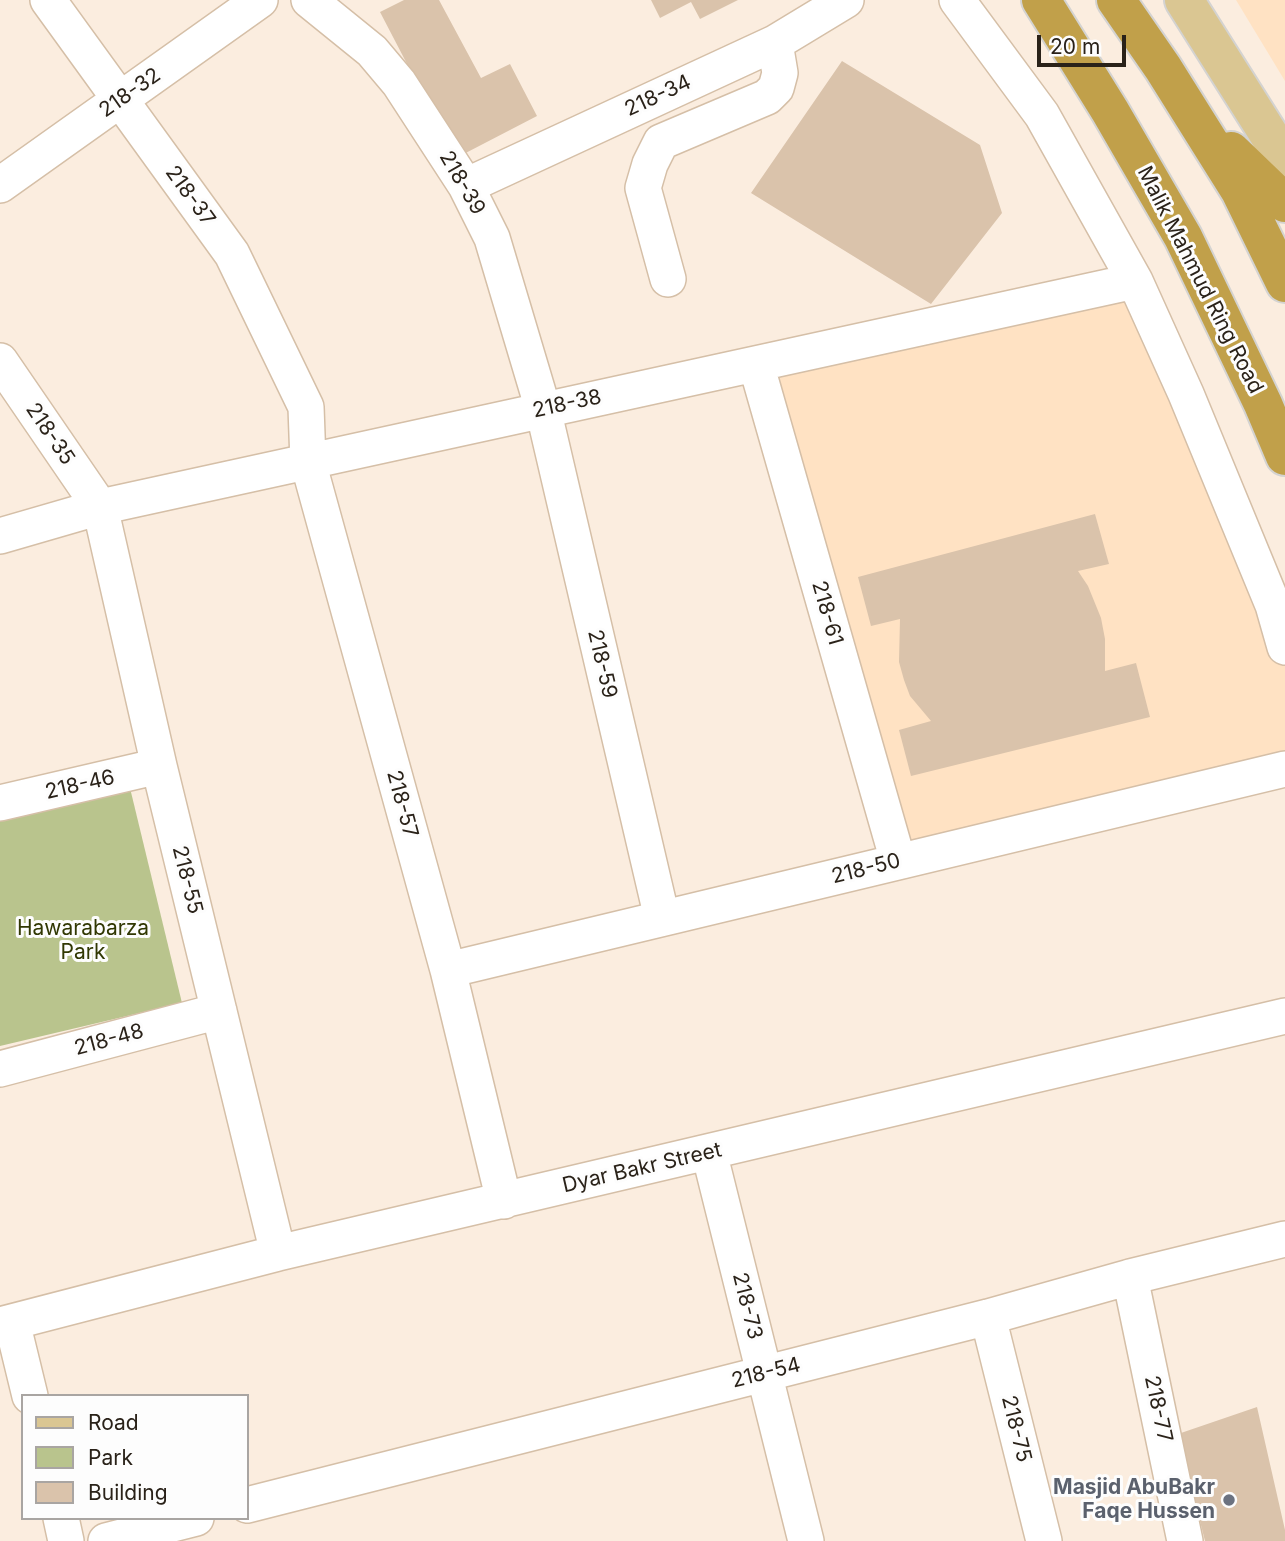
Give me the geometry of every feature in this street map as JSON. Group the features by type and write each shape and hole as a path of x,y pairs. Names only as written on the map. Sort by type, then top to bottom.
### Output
{"highway":[{"name":"Malik Mahmud Ring Road","path":"1041,0 1110,111 1183,237 1285,456"},
{"path":"1116,0 1240,191 1285,283"},
{"path":"1191,113 1285,204"}],"main road":[{"path":"1184,0 1285,160"}],"street":[{"name":"218-37","path":"48,0 232,254 306,407"},
{"name":"218-32","path":"0,186 260,0"},
{"name":"218-39","path":"309,0 372,51 399,83 466,186 492,238 543,409"},
{"name":"218-34","path":"466,186 775,43 846,0"},
{"path":"957,0 1042,115 1135,281 1186,394 1273,606 1285,647"},
{"path":"668,279 643,188 650,164 661,142 767,97 776,88 780,73 775,43"},
{"name":"218-38","path":"0,536 100,507 1135,281"},
{"name":"218-35","path":"0,361 100,507"},
{"name":"218-61","path":"756,364 898,861"},
{"name":"218-57","path":"306,407 308,462 448,970 504,1201"},
{"name":"218-59","path":"543,409 662,918"},
{"name":"218-55","path":"100,507 159,766 278,1253"},
{"name":"218-46","path":"0,803 159,766"},
{"name":"218-50","path":"448,970 1285,768"},
{"name":"218-48","path":"0,1069 219,1011"},
{"name":"Dyar Bakr Street","path":"6,1324 278,1253 1285,1016"},
{"name":"218-73","path":"709,1152 806,1541"},
{"name":"218-54","path":"248,1505 1285,1239"},
{"name":"218-77","path":"1130,1277 1185,1541"},
{"name":"218-75","path":"988,1317 1044,1541"},
{"path":"6,1324 29,1394"},
{"path":"61,1520 66,1541"},
{"path":"106,1541 188,1520"}],"shaded area":[{"path":"1236,0 1285,0 1285,81"},
{"path":"1135,281 1285,647 1285,769 898,861 756,364"}],"green space":[{"name":"Hawarabarza Park","path":"130,788 182,1003 0,1046 0,819"}],"building":[{"path":"404,0 439,0 481,78 510,64 537,116 456,158 380,12"},
{"path":"651,0 738,0 700,19 691,2 660,18"},
{"path":"842,61 980,145 1002,213 931,304 751,193"},
{"path":"1095,514 1109,564 1078,571 1088,586 1101,618 1105,639 1105,671 1136,663 1150,717 911,776 899,730 931,721 910,696 904,680 899,662 900,619 871,626 858,577"},
{"path":"1257,1407 1285,1530 1285,1541 1205,1541 1178,1434"}],"place":[{"name":"Masjid AbuBakr Faqe Hussen","path":"1229,1500"}]}
